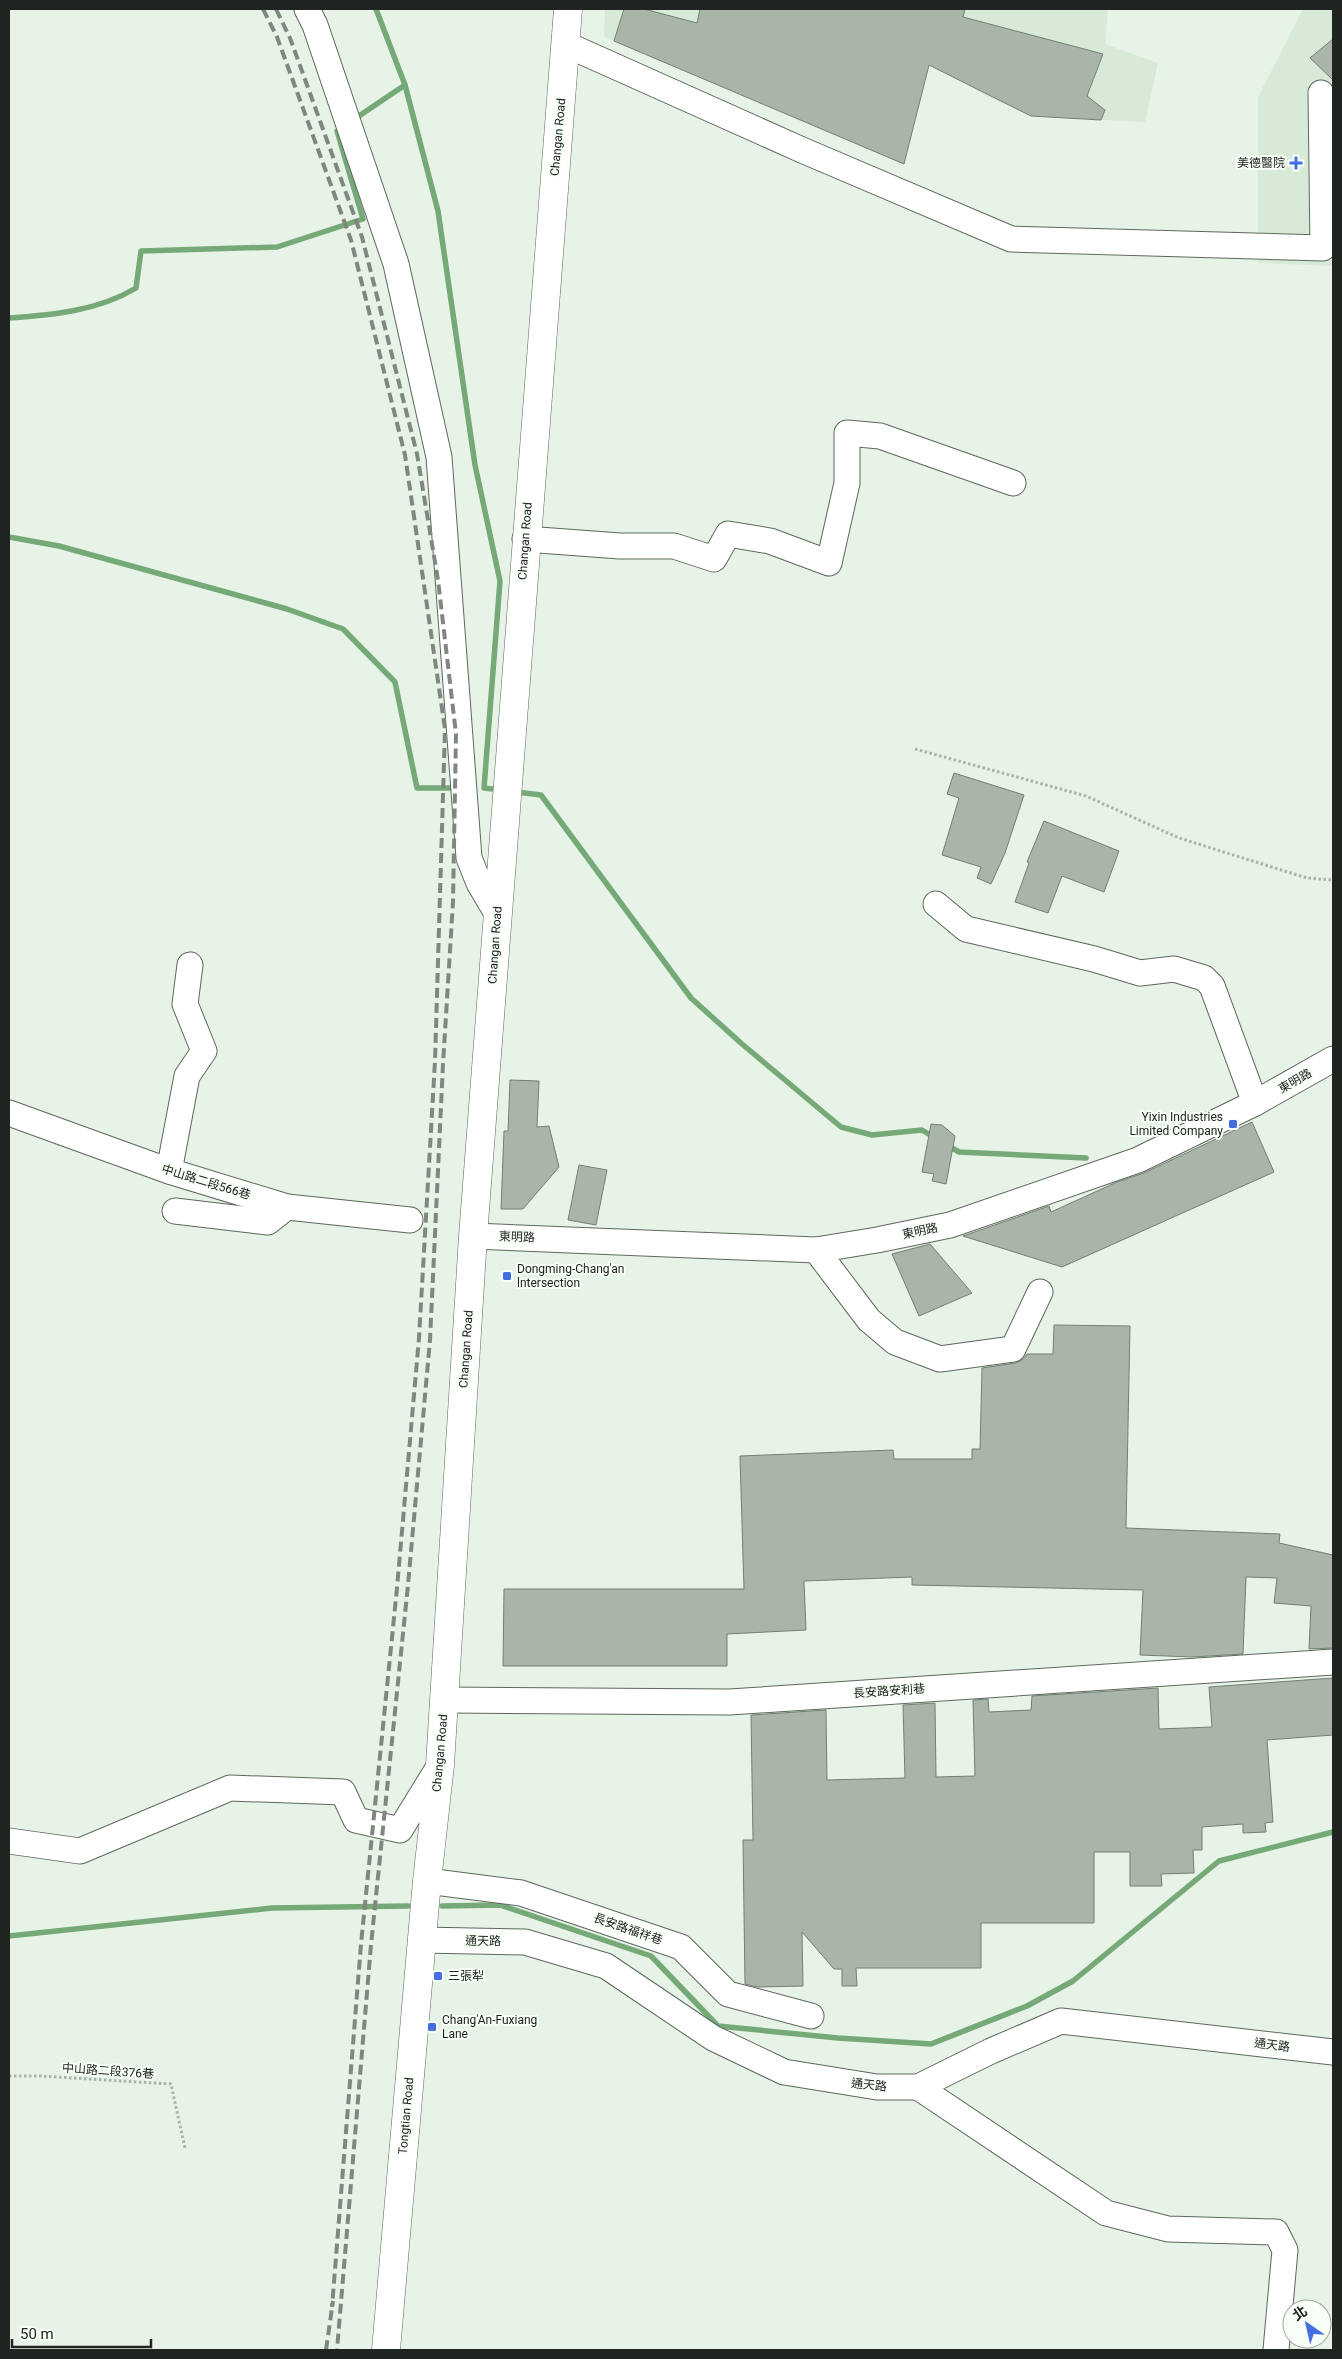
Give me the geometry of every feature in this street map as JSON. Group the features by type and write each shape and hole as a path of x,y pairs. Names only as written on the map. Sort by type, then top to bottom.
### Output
{"main road":[{"name":"Changan Road","path":"427,1881 440,1765 473,1236 525,539 568,9"},
{"name":"Tongtian Road","path":"386,2350 427,1881"}],"street":[{"path":"307,9 315,25 396,264 439,458 469,858 479,883 498,915"},
{"path":"565,44 802,150 1011,239 1323,248 1321,93"},
{"path":"525,539 620,546 674,546 714,559 728,534 770,541 829,563 847,483 847,433 880,436 1013,484"},
{"path":"936,904 966,929 1094,959 1140,973 1174,969 1204,978 1212,986 1255,1103"},
{"path":"169,1171 187,1076 204,1051 185,1004 190,965"},
{"name":"東明路","path":"473,1236 816,1250 950,1225 1138,1160 1255,1103 1333,1059"},
{"name":"中山路二段566巷","path":"9,1113 169,1171 287,1207 410,1220"},
{"path":"175,1211 268,1222 287,1207"},
{"path":"816,1250 869,1320 895,1342 940,1359 1013,1349 1040,1292"},
{"name":"長安路安利巷","path":"444,1700 730,1702 1333,1662"},
{"path":"9,1841 80,1851 230,1788 343,1792 356,1820 400,1830 440,1765"},
{"name":"長安路福祥巷","path":"427,1881 521,1893 681,1947 728,1994 811,2016"},
{"name":"通天路","path":"422,1940 525,1942 606,1966 713,2038 784,2072 877,2087 918,2088 991,2051 1061,2021 1333,2052"},
{"path":"918,2088 1106,2213 1168,2228 1276,2232 1285,2250 1276,2350"}],"path":[{"path":"915,748 1086,796 1188,841 1307,878 1333,880"},
{"name":"中山路二段376巷","path":"9,2076 40,2076 171,2084 185,2148"}],"shaded area":[{"path":"605,9 1108,9 1105,44 1158,63 1145,122 1031,116 986,96 929,63 904,164 604,36"},
{"name":"美德醫院","path":"1303,9 1333,9 1333,266 1258,263 1258,97"}],"building":[{"path":"624,9 644,9 697,23 700,9 965,9 963,17 1103,54 1087,96 1105,110 1101,120 1031,116 929,65 904,164 614,41"},
{"path":"1333,39 1333,80 1310,58"},
{"path":"954,773 1024,795 1005,853 991,884 977,878 981,867 942,855 959,798 947,794"},
{"path":"1044,821 1119,851 1104,892 1062,876 1048,913 1015,902 1029,863 1027,862"},
{"path":"510,1080 539,1081 537,1127 549,1126 559,1167 523,1209 501,1209 504,1131 508,1131"},
{"path":"1252,1122 1274,1172 1062,1267 963,1236 1049,1206 1051,1212 1117,1182 1144,1173"},
{"path":"931,1124 942,1125 955,1136 946,1184 932,1181 934,1174 922,1172"},
{"path":"579,1165 607,1170 596,1225 568,1220"},
{"path":"930,1244 972,1293 919,1316 892,1254"},
{"path":"1054,1325 1130,1326 1126,1528 1280,1534 1279,1543 1333,1555 1333,1648 1309,1649 1311,1606 1274,1603 1277,1578 1246,1577 1243,1654 1192,1657 1140,1655 1143,1590 912,1585 912,1577 804,1581 806,1630 727,1634 727,1666 503,1666 504,1589 744,1589 740,1456 893,1450 894,1459 972,1459 972,1449 980,1449 982,1368 1015,1363 1022,1360 1027,1354 1053,1354"},
{"path":"1333,1678 1333,1735 1267,1740 1273,1822 1265,1823 1266,1832 1243,1833 1243,1824 1202,1827 1202,1850 1193,1850 1194,1873 1161,1874 1162,1886 1130,1886 1130,1852 1094,1852 1094,1923 981,1923 981,1968 856,1968 857,1986 842,1986 842,1969 834,1969 802,1932 803,1986 758,1987 745,1984 743,1840 753,1840 751,1715 826,1710 827,1780 905,1778 903,1705 935,1703 936,1777 975,1776 973,1700 988,1699 989,1712 1031,1710 1032,1696 1158,1688 1159,1729 1212,1727 1209,1687"}],"waterway":[{"path":"376,9 405,85 438,211 475,465 500,581 484,788 501,790"},
{"path":"353,120 405,85"},
{"path":"9,318 74,311 121,296 136,288 141,251 277,247 363,219 337,131 343,127"},
{"path":"9,537 59,546 287,609 343,629 395,682 417,788 457,788"},
{"path":"516,792 541,795 691,998 742,1044 841,1127 872,1135 922,1130 935,1138"},
{"path":"947,1145 959,1152 1086,1158"},
{"path":"442,1906 500,1905 651,1956 718,2026 838,2038 931,2044 1027,2006 1073,1981 1219,1861 1333,1832"},
{"path":"9,1936 272,1908 408,1906"}],"railway":[{"path":"263,9 277,37 351,240 405,455 445,729 435,1061 419,1338 397,1588 361,1944 332,2307"},
{"path":"276,9 290,38 362,237 417,454 438,580 456,734 453,902 430,1340 408,1585 371,1945 337,2350"},
{"path":"326,2350 333,2301"}],"place":[{"name":"美德醫院","path":"1296,163"},
{"name":"Yixin Industries Limited Company","path":"1233,1124"},
{"name":"Dongming-Chang'an lntersection","path":"507,1276"},
{"name":"三張犁","path":"438,1976"},
{"name":"Chang'An-Fuxiang Lane","path":"432,2027"}]}
